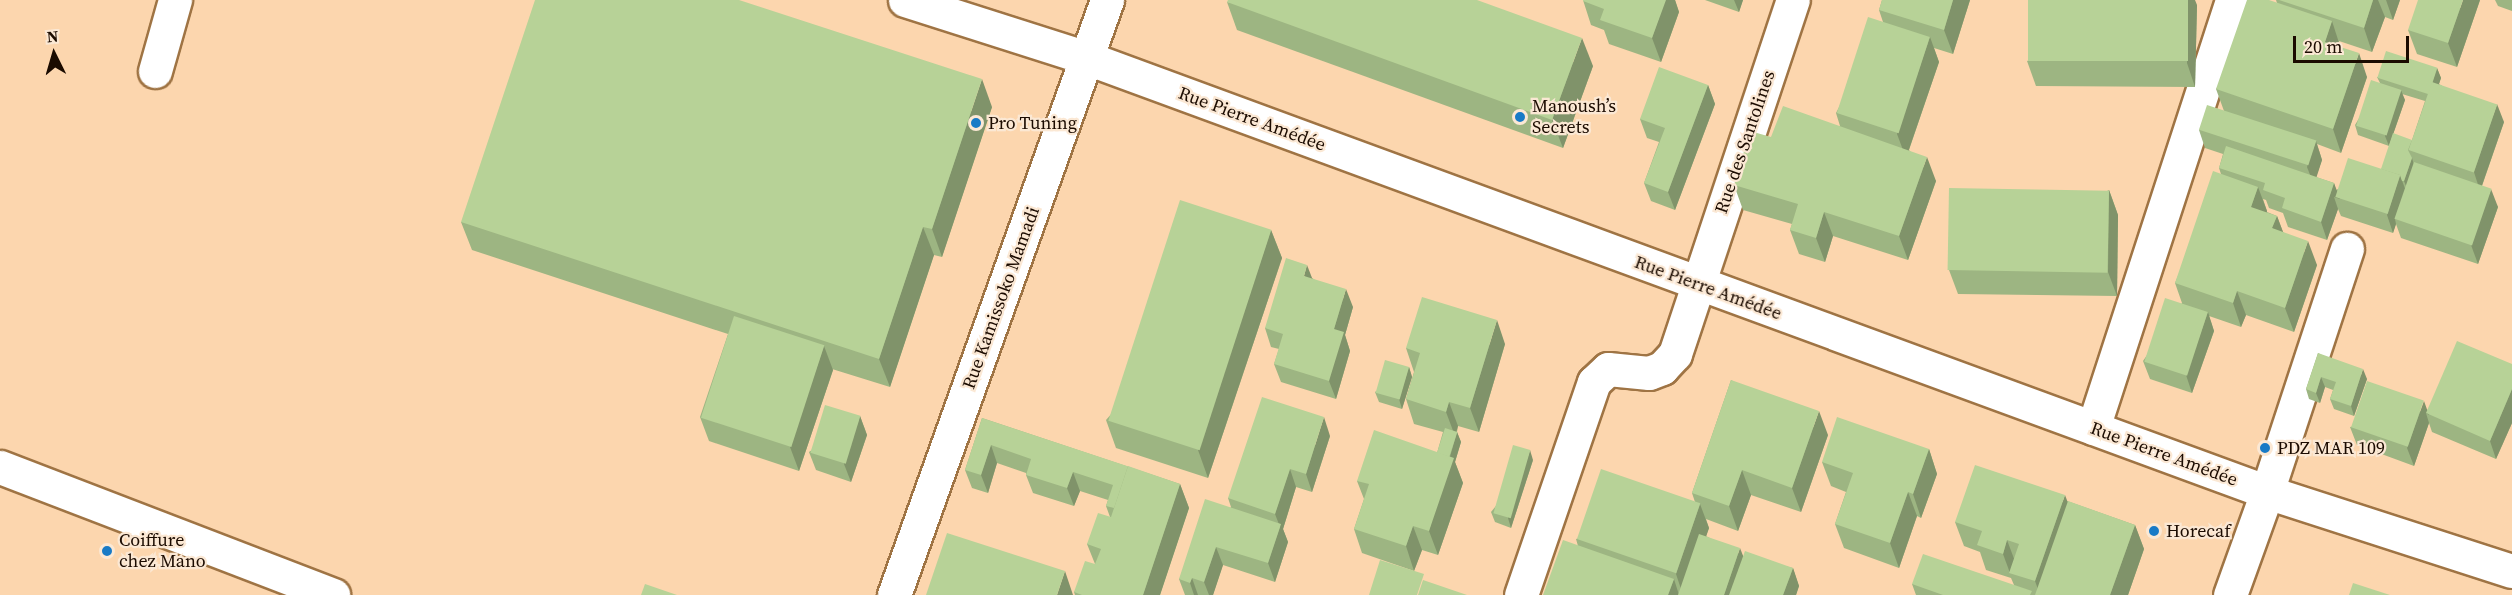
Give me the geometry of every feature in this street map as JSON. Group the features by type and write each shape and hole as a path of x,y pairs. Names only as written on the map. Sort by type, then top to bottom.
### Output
{"street":[{"path":"155,71 175,0"},
{"name":"Rue Pierre Amédée","path":"905,0 1087,58 1696,284 2267,492 2512,571"},
{"name":"Rue Kamissoko Mamadi","path":"894,595 1107,0"},
{"name":"Rue des Santolines","path":"1521,595 1594,382 1608,369 1649,373 1662,368 1675,354 1696,284 1793,0"},
{"path":"2093,428 2232,0"},
{"path":"2230,595 2267,492 2347,249"},
{"path":"0,467 333,595"}],"building":[{"path":"535,0 739,0 982,79 932,229 923,227 879,359 461,222"},
{"path":"1228,0 1477,0 1582,38 1552,120 1227,2"},
{"path":"1583,0 1666,0 1652,38 1600,20 1604,9"},
{"path":"1882,0 1953,0 1944,30 1879,10"},
{"path":"2028,0 2188,0 2188,61 2028,61"},
{"path":"2247,0 2269,0 2332,21 2325,42 2359,53 2333,129 2216,89"},
{"path":"2279,0 2373,0 2364,28"},
{"path":"2418,0 2463,0 2448,43 2408,30"},
{"path":"1868,17 1930,37 1899,133 1837,113"},
{"path":"2386,51 2437,68 2429,94 2377,78"},
{"path":"1659,67 1708,85 1668,192 1644,183 1665,128 1640,119"},
{"path":"2371,80 2401,90 2387,136 2356,126"},
{"path":"2432,82 2497,104 2474,173 2409,150"},
{"path":"2207,105 2316,141 2308,165 2199,130"},
{"path":"1783,106 1927,157 1899,236 1824,212 1816,238 1790,230 1798,204 1734,185 1750,131 1771,137"},
{"path":"2393,133 2412,140 2408,150 2412,158 2404,181 2400,175 2381,169"},
{"path":"2226,146 2334,183 2321,222 2282,208 2285,198 2263,190 2265,183 2219,168"},
{"path":"2348,158 2400,175 2388,214 2335,197"},
{"path":"2414,162 2492,189 2472,245 2394,219"},
{"path":"2213,171 2258,187 2251,207 2277,216 2272,228 2308,241 2285,308 2237,291 2233,303 2175,283"},
{"path":"1949,188 2109,191 2108,273 1948,270"},
{"path":"1180,200 1271,230 1200,450 1108,421"},
{"path":"1286,258 1307,265 1304,276 1346,289 1334,329 1344,332 1329,381 1274,364 1283,334 1265,328"},
{"path":"1422,297 1497,320 1470,408 1449,402 1446,412 1406,399 1420,353 1406,348"},
{"path":"2165,298 2208,312 2187,376 2144,362"},
{"path":"734,316 824,345 791,447 701,418"},
{"path":"2457,341 2512,364 2512,389 2490,441 2426,413"},
{"path":"2318,353 2363,369 2351,406 2330,399 2336,382 2321,377 2316,393 2306,389"},
{"path":"1385,360 1409,367 1400,400 1376,393"},
{"path":"1731,380 1819,411 1792,488 1742,470 1729,506 1692,493"},
{"path":"2367,381 2424,401 2408,447 2351,427"},
{"path":"1262,397 1324,417 1306,474 1290,469 1275,514 1228,498"},
{"path":"825,405 860,416 846,464 810,453"},
{"path":"1837,417 1929,449 1913,494 1908,492 1890,543 1835,524 1853,473 1822,462"},
{"path":"982,418 1128,466 1114,508 1106,506 1113,485 1073,472 1067,488 1026,475 1031,459 991,445 981,475 965,470"},
{"path":"1445,428 1457,432 1449,457 1437,453"},
{"path":"1374,430 1454,458 1429,531 1413,526 1406,546 1354,529 1369,484 1357,481"},
{"path":"1513,445 1530,450 1511,518 1493,513"},
{"path":"1975,465 2065,495 2035,581 2009,573 2019,544 2007,540 2003,554 1977,545 1982,531 1955,522"},
{"path":"1128,466 1180,484 1143,595 1082,595 1074,592 1085,561 1095,564 1101,549 1087,544 1098,513 1111,517"},
{"path":"1601,469 1700,503 1676,573 1577,539"},
{"path":"1205,499 1281,524 1268,563 1216,547 1204,582 1192,578 1190,583 1179,579"},
{"path":"2068,501 2135,525 2110,595 2035,595"},
{"path":"947,533 1065,571 1057,595 926,595"},
{"path":"1699,534 1740,548 1724,595 1678,595"},
{"path":"1563,540 1674,579 1668,595 1543,595"},
{"path":"1745,551 1793,568 1783,595 1729,595"},
{"path":"1923,554 2032,591 2030,595 1943,595 1912,584"},
{"path":"1380,560 1424,574 1417,595 1369,595"},
{"path":"1423,580 1467,595 1418,595"},
{"path":"2353,583 2390,595 2349,595"},
{"path":"645,584 677,595 641,595"}],"place":[{"name":"Manoush’s Secrets","path":"1520,117"},
{"name":"Pro Tuning","path":"976,123"},
{"name":"PDZ MAR 109","path":"2265,448"},
{"name":"Horecaf","path":"2154,531"},
{"name":"Coiffure chez Mano","path":"107,551"}]}
